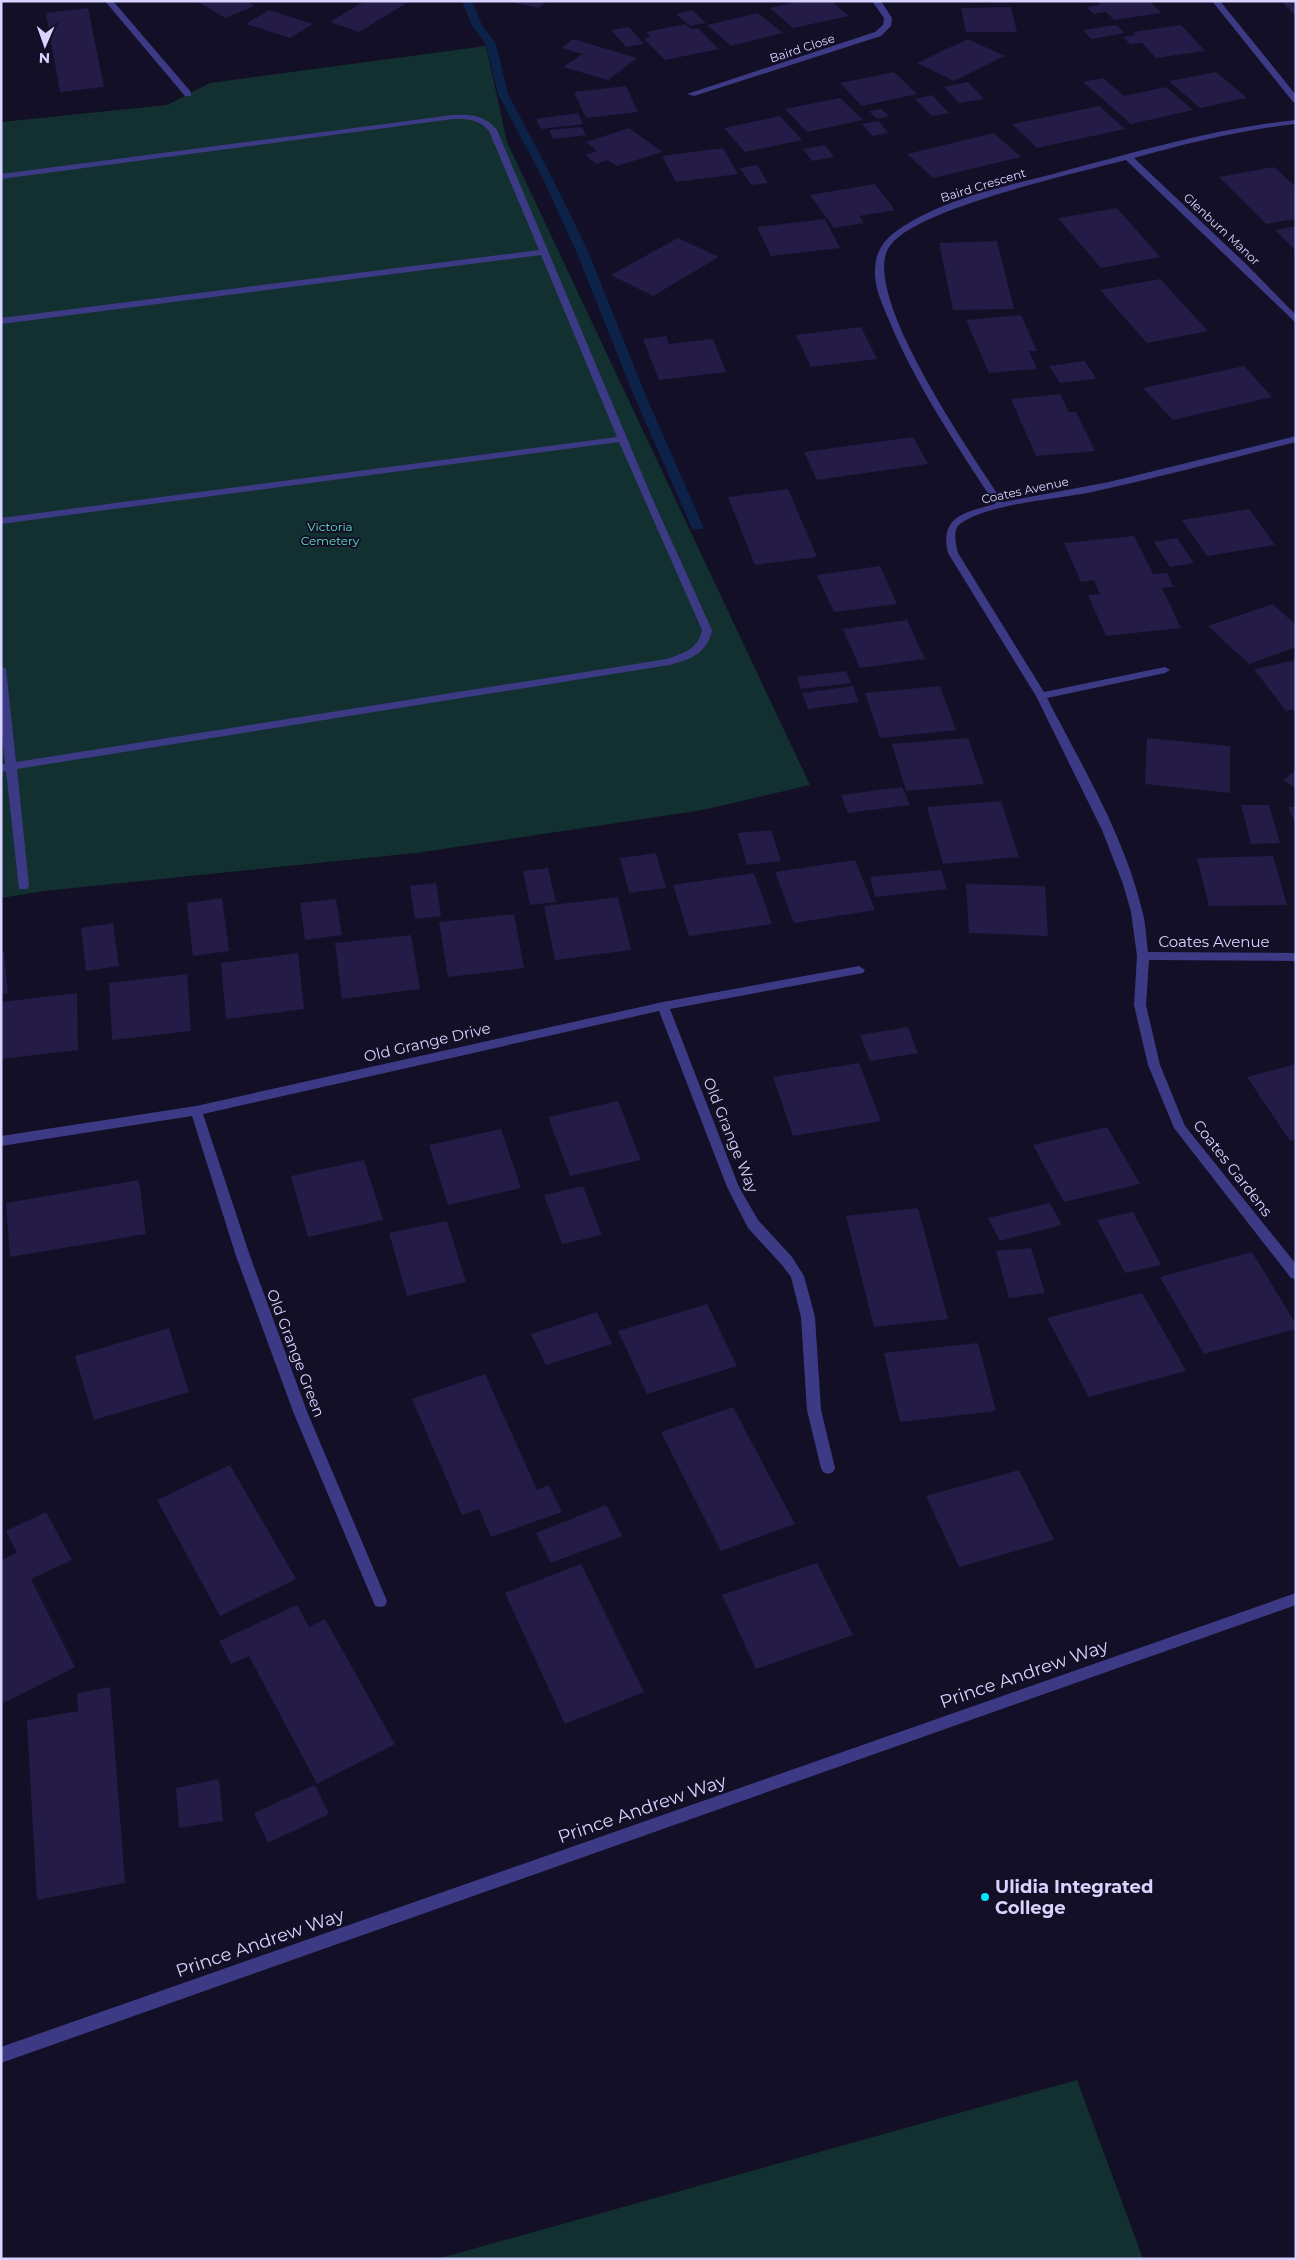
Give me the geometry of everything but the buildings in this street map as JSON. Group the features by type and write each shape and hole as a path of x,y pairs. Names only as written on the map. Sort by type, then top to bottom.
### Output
{"street":[{"path":"109,1 188,94"},
{"name":"Baird Close","path":"691,94 878,34 886,28 888,20 886,11 876,1"},
{"path":"1216,1 1296,100"},
{"path":"1,177 472,116 486,121 493,130 622,439 707,630 706,641 696,652 670,662 6,768"},
{"name":"Baird Crescent","path":"1001,506 934,399 899,338 882,294 878,273 879,260 883,249 909,227 952,206 1213,134 1256,126 1296,122"},
{"name":"Glenburn Manor","path":"1129,158 1244,267 1296,320"},
{"path":"1,321 543,252"},
{"path":"1,521 622,439"},
{"name":"Coates Avenue","path":"1296,439 1122,482 1001,506 969,515 951,527 949,540 953,552 1040,696 1108,830 1121,860 1137,912 1143,956 1296,956"},
{"path":"1,669 6,768 23,886"},
{"path":"1040,696 1165,670"},
{"name":"Coates Gardens","path":"1143,956 1140,1005 1154,1065 1180,1128 1296,1274"},
{"name":"Old Grange Drive","path":"1,1141 196,1111 663,1006 859,970"},
{"name":"Old Grange Way","path":"663,1006 733,1188 753,1224 788,1261 797,1276 808,1316 814,1410 828,1468"},
{"name":"Old Grange Green","path":"196,1111 243,1256 301,1414 380,1601"},
{"name":"Prince Andrew Way","path":"1,2055 1296,1600"}],"green space":[{"name":"Victoria Cemetery","path":"486,46 507,142 810,785 703,810 416,853 44,891 1,898 1,122 167,105 210,83"},
{"path":"1077,2080 1143,2259 437,2259"}],"waterway":[{"path":"467,1 477,26 491,44 503,94 549,181 582,251 640,396 697,526"}],"place":[{"name":"Ulidia Integrated College","path":"985,1897"}]}
